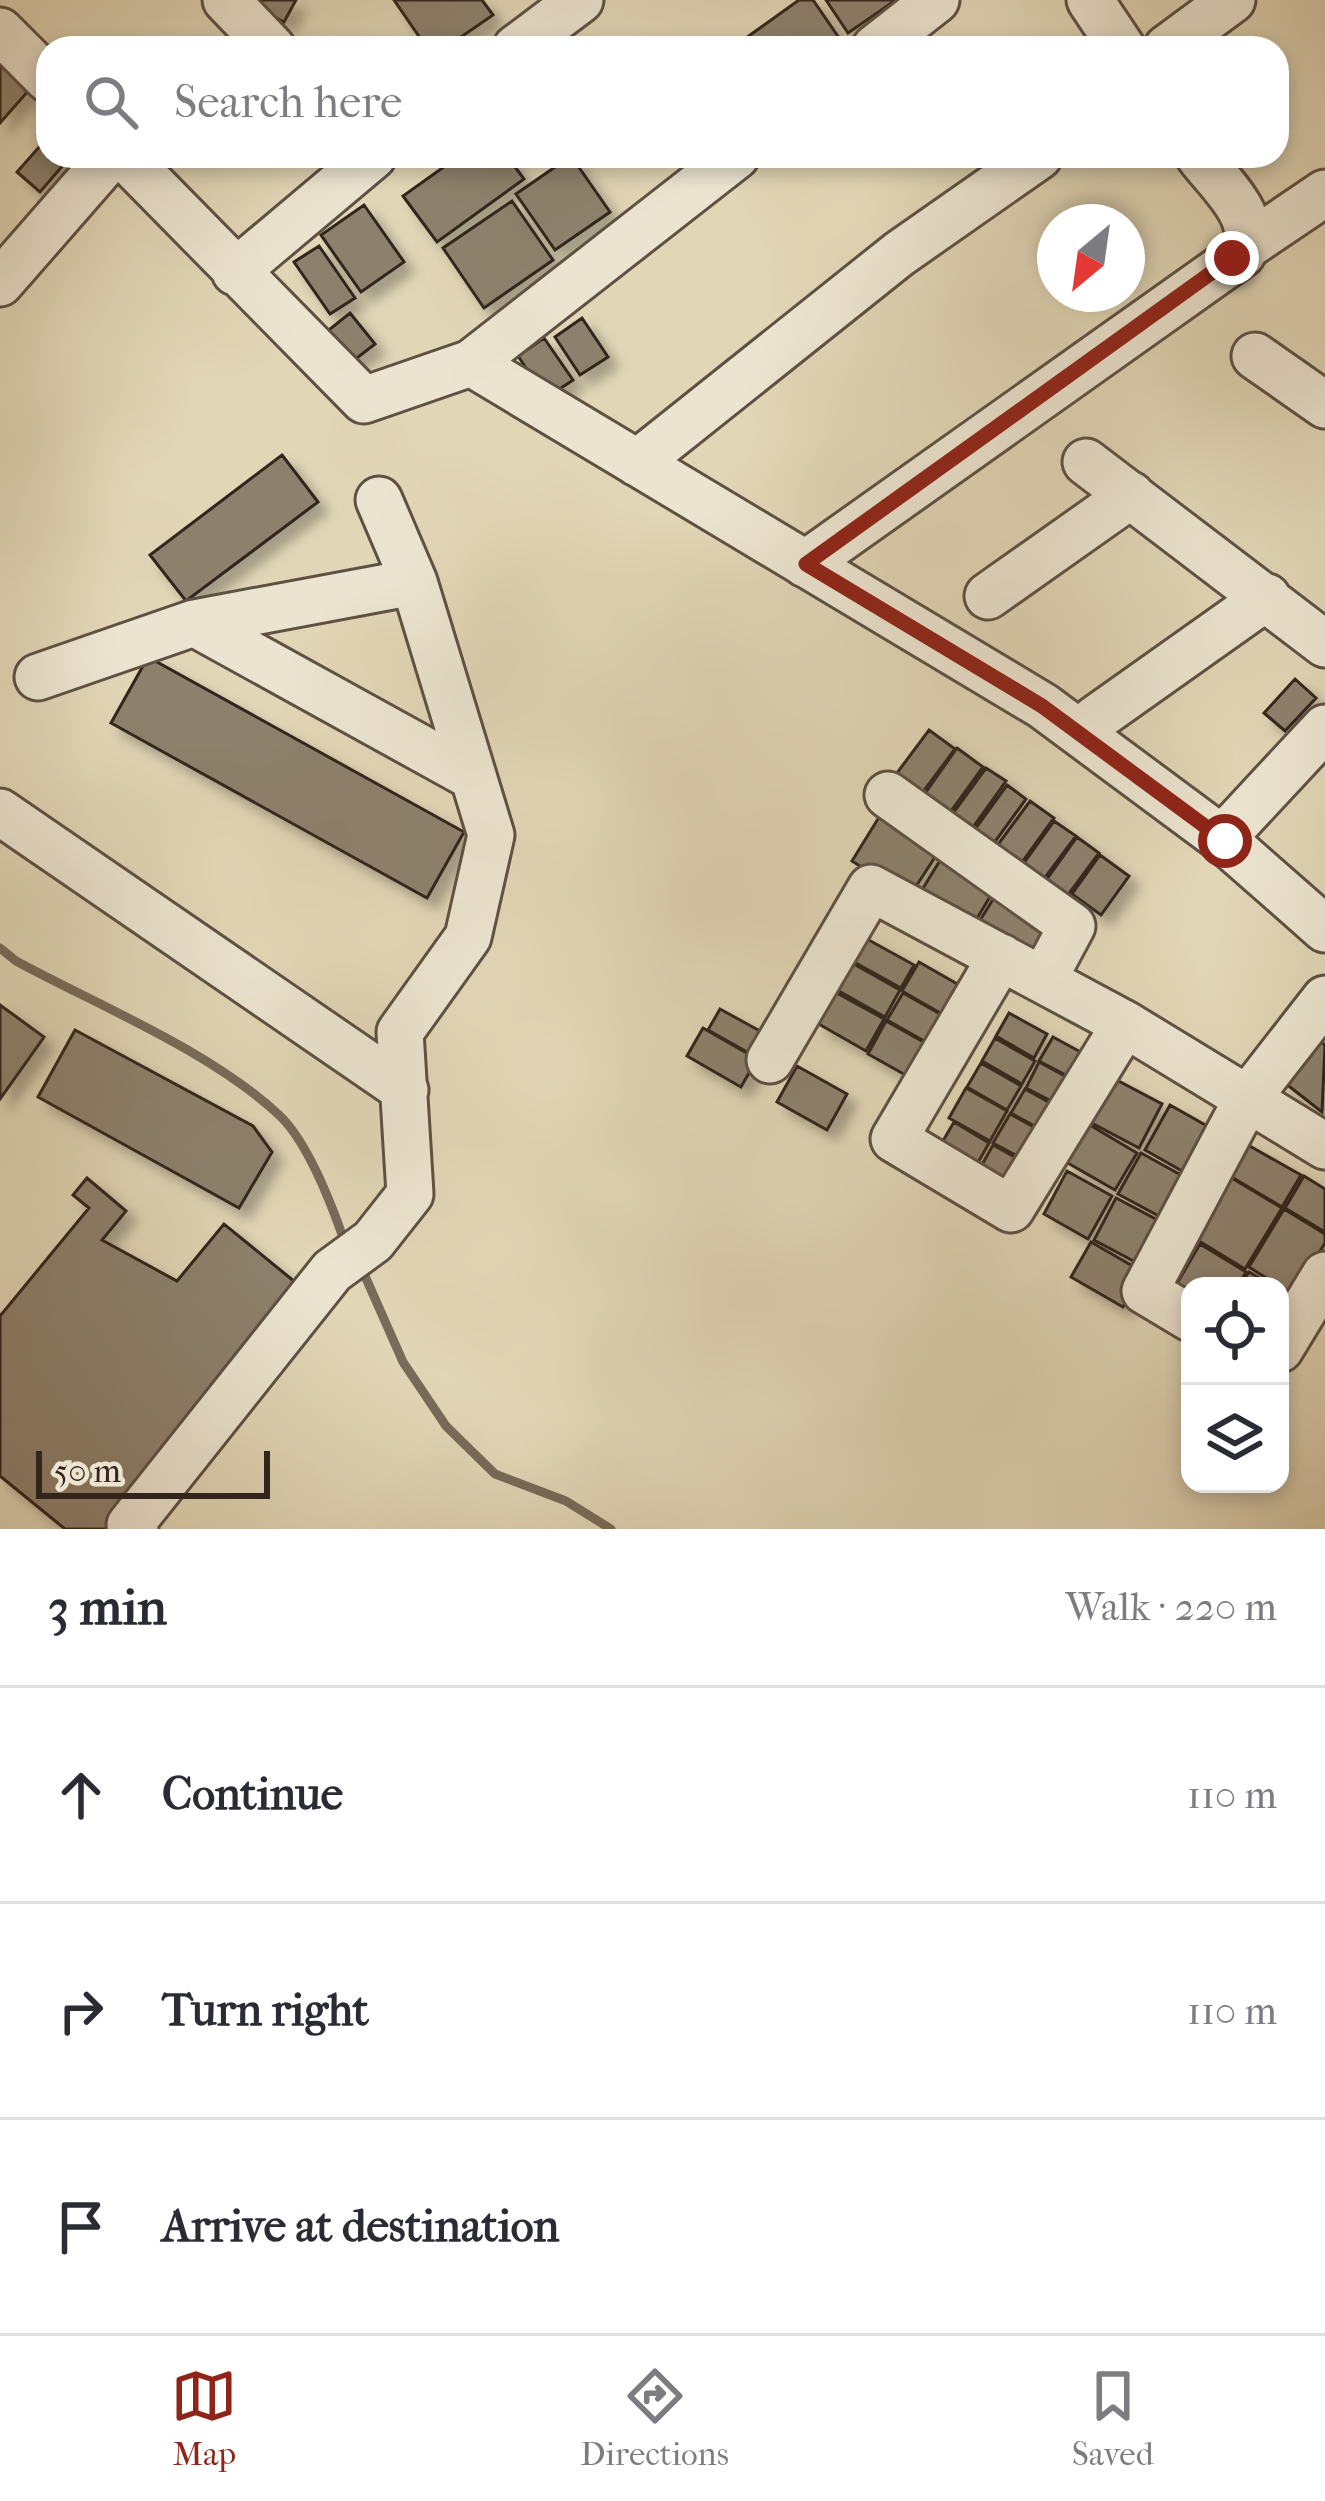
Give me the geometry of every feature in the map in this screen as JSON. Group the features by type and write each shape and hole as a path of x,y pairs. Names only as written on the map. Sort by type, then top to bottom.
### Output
{"street":[{"path":"226,0 260,36"},
{"path":"890,36 936,0"},
{"path":"1090,0 1114,36"},
{"path":"1183,36 1232,0"},
{"path":"528,36 558,6"},
{"path":"0,31 36,67"},
{"path":"2,276 100,168"},
{"path":"135,168 364,400 471,363 721,168"},
{"path":"235,272 359,168"},
{"path":"638,463 899,254 1023,168"},
{"path":"806,564 1242,254 1248,221 1208,168"},
{"path":"1247,245 1325,193"},
{"path":"1255,356 1322,397"},
{"path":"471,363 1042,706 1225,841 1325,929"},
{"path":"1086,462 1325,644"},
{"path":"988,596 1131,495"},
{"path":"135,1529 130,1525 332,1271 373,1240 410,1193 400,1032 468,937 491,835 414,582 379,500"},
{"path":"38,677 194,623 414,582"},
{"path":"1095,719 1267,597"},
{"path":"194,623 472,777"},
{"path":"1232,828 1325,728"},
{"path":"889,795 1072,926 1043,980"},
{"path":"0,812 405,1090"},
{"path":"770,1060 871,888 1125,1024 1325,1146"},
{"path":"1001,957 894,1139 1012,1210 1125,1024"},
{"path":"1181,1313 1145,1291 1247,1099 1325,999"},
{"path":"1289,1334 1325,1275"}],"building":[{"path":"242,0 296,0 284,22"},
{"path":"394,0 482,0 493,15 462,36 419,36"},
{"path":"799,0 813,0 838,36 749,36"},
{"path":"826,0 896,0 848,33"},
{"path":"0,66 30,89 0,123"},
{"path":"36,151 36,168 61,168 40,192 17,172"},
{"path":"442,168 516,168 524,179 437,242 403,196"},
{"path":"554,168 579,168 610,212 555,250 516,194"},
{"path":"512,201 553,260 484,308 443,248"},
{"path":"364,205 404,262 361,292 321,235"},
{"path":"319,246 355,298 330,314 294,262"},
{"path":"350,313 375,344 339,372 315,341"},
{"path":"582,318 608,357 580,375 555,337"},
{"path":"544,338 573,380 546,398 518,356"},
{"path":"282,455 318,502 186,601 150,555"},
{"path":"148,657 464,832 427,898 111,723"},
{"path":"1295,679 1316,698 1285,731 1264,713"},
{"path":"929,730 955,749 920,796 894,777"},
{"path":"957,748 983,767 949,814 924,795"},
{"path":"986,768 1006,781 971,830 951,816"},
{"path":"1007,785 1026,799 989,850 970,836"},
{"path":"1030,801 1054,818 1018,868 994,850"},
{"path":"881,814 939,851 909,897 852,861"},
{"path":"1054,821 1076,836 1044,879 1023,864"},
{"path":"1077,837 1099,853 1068,895 1047,879"},
{"path":"944,854 997,885 970,930 917,898"},
{"path":"1100,855 1129,876 1101,915 1072,894"},
{"path":"1000,888 1055,922 1029,964 974,930"},
{"path":"867,939 914,965 901,988 854,962"},
{"path":"919,962 966,989 949,1018 902,991"},
{"path":"852,963 900,990 885,1017 837,990"},
{"path":"835,992 884,1019 866,1051 817,1023"},
{"path":"903,993 949,1019 933,1046 887,1020"},
{"path":"0,1005 44,1037 0,1099"},
{"path":"720,1009 769,1036 756,1057 708,1030"},
{"path":"1009,1013 1047,1034 1034,1058 996,1036"},
{"path":"886,1021 936,1049 918,1082 868,1054"},
{"path":"703,1028 757,1059 741,1087 687,1056"},
{"path":"75,1030 253,1126 272,1152 239,1208 38,1097"},
{"path":"1053,1037 1088,1056 1075,1080 1039,1061"},
{"path":"1315,1037 1325,1045 1322,1112 1281,1080"},
{"path":"995,1038 1035,1061 1022,1084 982,1061"},
{"path":"1039,1062 1076,1082 1063,1107 1026,1088"},
{"path":"981,1063 1021,1086 1007,1110 967,1087"},
{"path":"797,1066 847,1094 827,1130 777,1102"},
{"path":"1111,1077 1162,1104 1139,1148 1088,1121"},
{"path":"966,1088 1007,1111 990,1141 949,1118"},
{"path":"1025,1089 1063,1110 1049,1134 1011,1113"},
{"path":"1170,1105 1216,1131 1191,1176 1145,1150"},
{"path":"1010,1114 1048,1135 1032,1164 993,1143"},
{"path":"954,1122 989,1143 976,1166 940,1146"},
{"path":"1088,1124 1137,1153 1115,1190 1066,1162"},
{"path":"993,1145 1029,1165 1014,1192 978,1172"},
{"path":"1248,1145 1301,1175 1282,1207 1230,1176"},
{"path":"1141,1153 1190,1180 1168,1221 1118,1194"},
{"path":"1067,1171 1112,1196 1088,1239 1044,1214"},
{"path":"1304,1176 1325,1189 1325,1232 1285,1208"},
{"path":"1230,1177 1282,1208 1245,1269 1194,1238"},
{"path":"87,1178 126,1211 102,1240 177,1281 224,1224 306,1291 111,1529 65,1529 0,1476 0,1316 89,1208 73,1195"},
{"path":"1116,1198 1165,1224 1143,1266 1094,1240"},
{"path":"1284,1209 1325,1234 1325,1243 1293,1295 1289,1277 1265,1277 1249,1267"},
{"path":"1091,1242 1143,1272 1123,1307 1071,1277"},
{"path":"1200,1244 1246,1272 1243,1277 1181,1277 1181,1297 1172,1292"}],"waterway":[{"path":"0,948 16,961 188,1050 279,1115 310,1159 346,1246"},
{"path":"361,1267 403,1362 446,1426 495,1474 566,1501 611,1529"}],"route":[{"path":"1225,841 1042,706 806,564 1232,258"}]}
